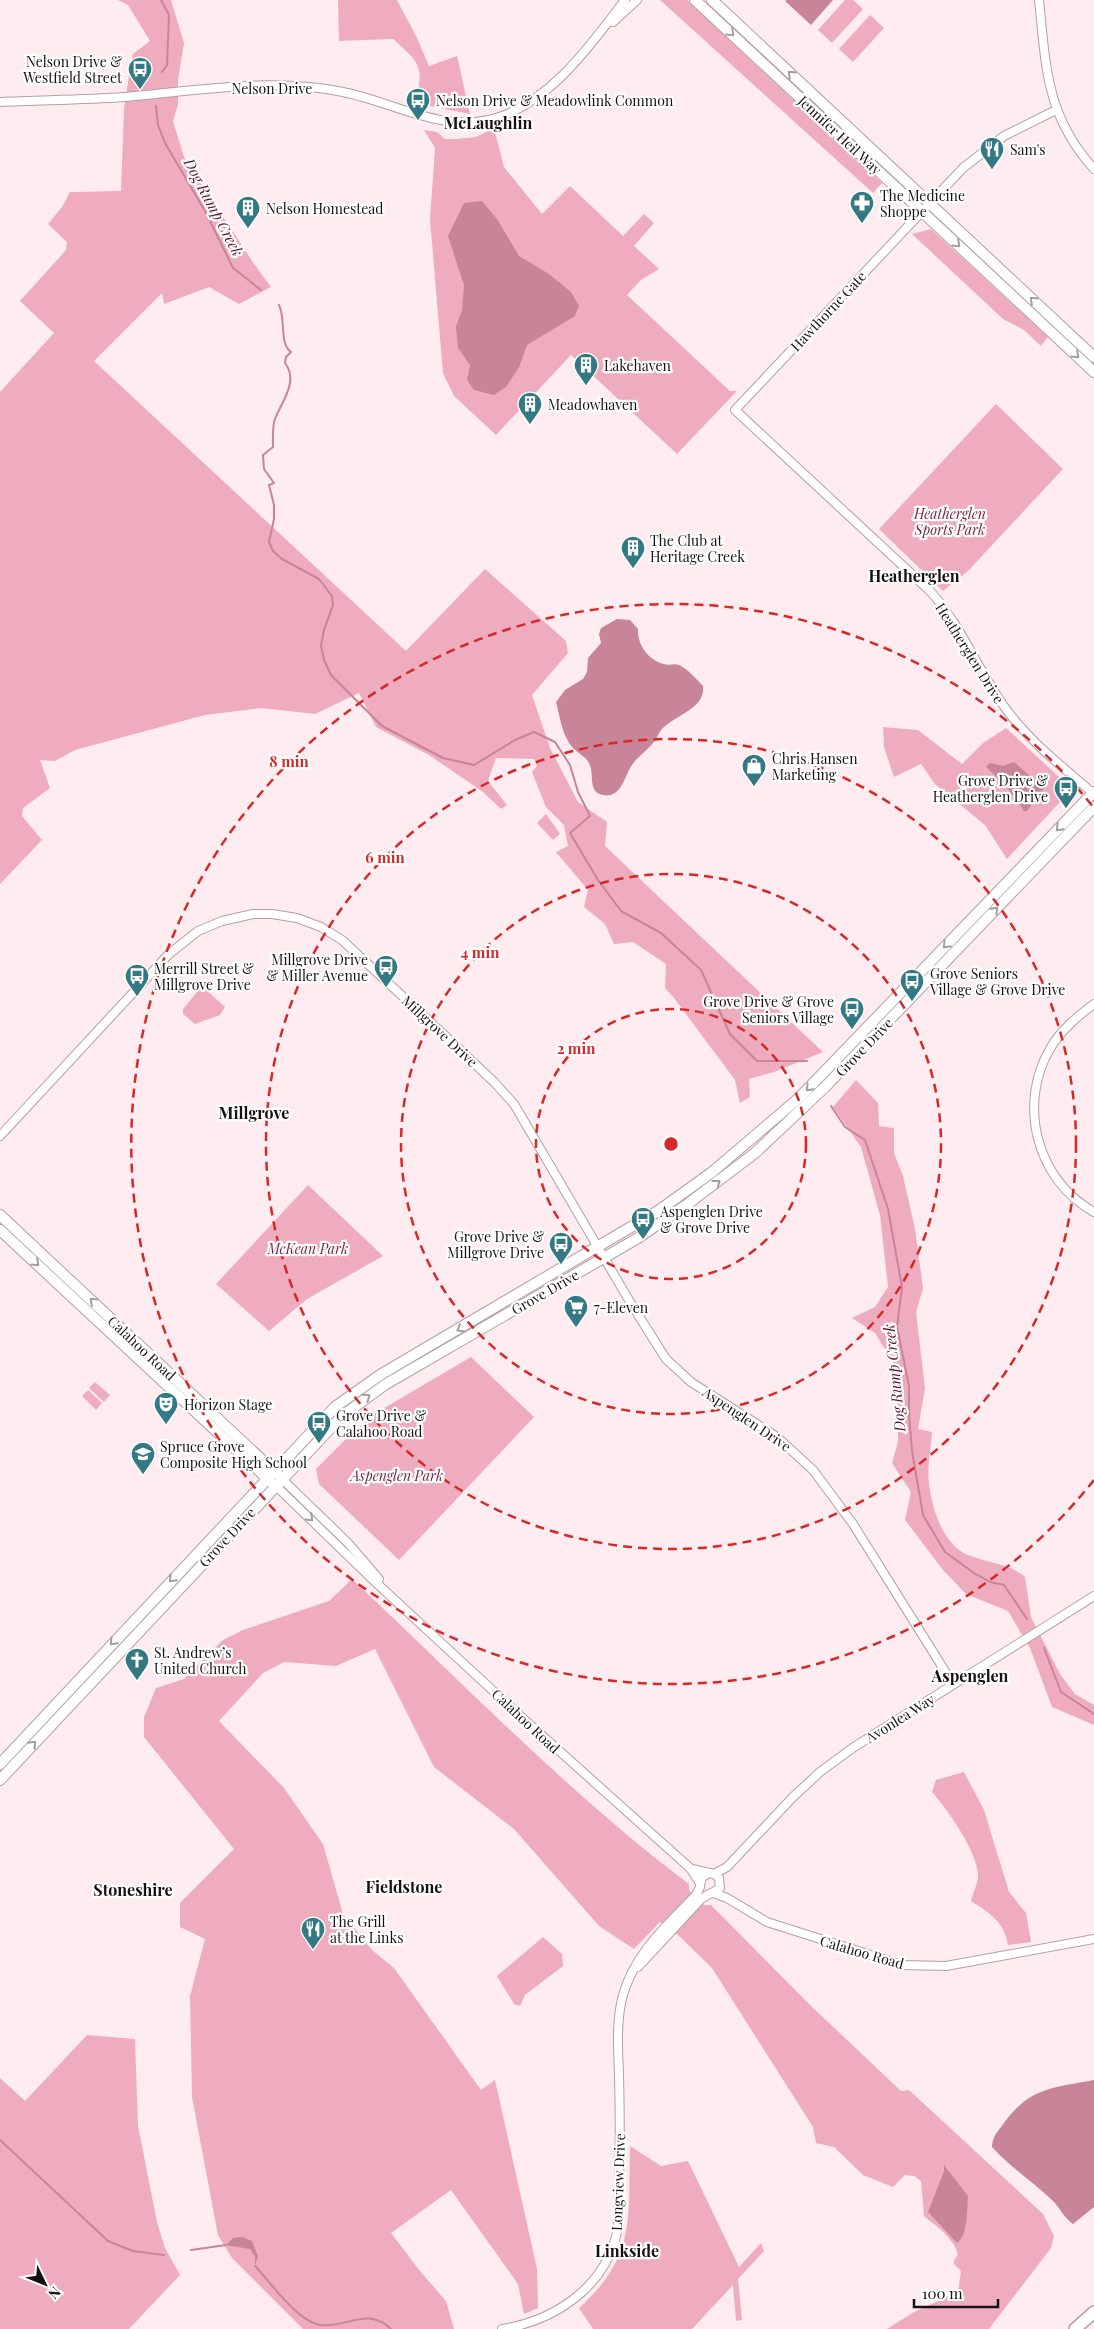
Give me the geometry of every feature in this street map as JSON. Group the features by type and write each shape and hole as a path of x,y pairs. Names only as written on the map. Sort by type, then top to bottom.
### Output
{"highway":[{"path":"1075,2329 1094,2312"}],"main road":[{"name":"Jennifer Heil Way","path":"695,0 1094,372"},
{"name":"Jennifer Heil Way","path":"712,0 1094,357"},
{"name":"Grove Drive","path":"0,1780 274,1478 324,1418 364,1385 599,1248 684,1194 748,1144 792,1104 1094,793"},
{"name":"Grove Drive","path":"0,1764 274,1478 342,1416 370,1394 604,1258 689,1204 755,1153 787,1124 1094,807"},
{"name":"Calahoo Road","path":"0,1215 274,1478"},
{"name":"Calahoo Road","path":"0,1230 274,1478"}],"street":[{"name":"Nelson Drive","path":"598,35 625,0"},
{"name":"Nelson Drive","path":"0,102 112,98 214,88 293,86 341,91 376,100 437,120 482,121 508,114 544,93 598,35 637,0"},
{"path":"1039,0 1046,63 1056,110 1069,136 1094,169"},
{"name":"Hawthorne Gate","path":"735,410 963,168 993,143 1015,129 1056,110"},
{"name":"Heatherglen Drive","path":"735,410 936,598 957,626 1008,711 1028,734 1094,793"},
{"name":"Millgrove Drive","path":"0,1136 169,954 188,938 208,926 236,917 253,914 284,916 315,925 342,940 494,1082 514,1104 529,1127 604,1258"},
{"path":"1094,1004 1072,1022 1052,1046 1038,1077 1033,1107 1038,1140 1052,1172 1072,1195 1094,1212"},
{"name":"Aspenglen Drive","path":"604,1258 666,1359 691,1382 789,1446 833,1494 953,1684"},
{"name":"Calahoo Road","path":"274,1478 408,1612 585,1776 690,1868 700,1885"},
{"name":"Avonlea Way","path":"720,1883 727,1867 820,1772 854,1747 1094,1596"},
{"name":"Avonlea Way","path":"711,1874 727,1867"},
{"name":"Calahoo Road","path":"690,1868 711,1874"},
{"path":"720,1883 711,1894 704,1892 700,1885 702,1877 711,1874 720,1883 727,1898"},
{"name":"Longview Drive","path":"502,2329 541,2318 571,2302 595,2279 605,2264 615,2240 620,2138 619,2017 623,1994 632,1973 647,1947 696,1895 700,1885"},
{"name":"Calahoo Road","path":"711,1894 727,1898 767,1922 902,1965 946,1966 1094,1939"},
{"name":"Longview Drive","path":"632,1973 701,1899 711,1894"}],"green space":[{"path":"118,0 171,0 184,43 178,80 178,104 173,121 184,157 271,287 239,304 209,287 164,304 162,293 94,361 406,651 485,569 566,641 568,653 532,695 550,748 578,802 607,822 605,846 823,1052 774,1072 749,1079 750,1097 740,1103 735,1080 665,988 666,964 633,942 614,944 605,924 584,907 588,890 556,852 568,846 564,825 546,807 532,772 537,766 534,759 496,758 488,781 507,805 501,809 483,792 429,755 376,727 359,693 315,714 261,708 205,715 75,750 55,761 40,760 50,788 23,808 22,816 42,840 0,884 0,392 54,333 20,301 66,250 67,242 48,224 62,207 70,192 121,191 124,109 130,69 133,54 150,41 128,5"},
{"path":"338,0 397,0 429,66 457,56 470,114 415,103 420,81 418,66 409,54 393,39 339,41"},
{"path":"660,0 687,0 882,183 873,193"},
{"path":"845,0 853,0 863,9 832,43 818,30"},
{"path":"870,15 884,28 853,62 839,49"},
{"path":"494,128 504,167 542,214 570,186 623,236 644,214 654,223 634,246 659,269 641,280 627,295 730,391 737,391 677,454 571,355 496,435 454,396 443,373 430,219 435,148 424,130 437,132 445,139 456,139 476,137"},
{"path":"931,229 1048,337 1041,346 1024,330 1003,319 912,234"},
{"name":"Heatherglen Sports Park","path":"996,404 1063,469 968,571 943,591 879,529"},
{"path":"883,727 918,730 962,764 983,743 1006,728 1072,789 1007,859 985,825 935,784 921,764 894,777 884,747"},
{"path":"546,814 560,834 553,840 537,823"},
{"path":"202,986 225,1007 220,1015 195,1024 183,1014 183,1009"},
{"path":"856,1080 878,1103 879,1126 894,1128 894,1153 903,1176 915,1229 923,1288 916,1312 925,1388 918,1429 932,1432 929,1477 930,1493 936,1514 945,1534 959,1550 976,1558 1005,1566 1025,1577 1031,1617 1060,1674 1075,1694 1094,1705 1094,1725 1052,1707 1030,1648 1008,1611 966,1594 943,1570 905,1520 911,1492 892,1463 898,1442 897,1369 875,1333 852,1318 875,1307 888,1287 880,1215 861,1147 833,1107"},
{"name":"McKean Park","path":"308,1185 383,1256 307,1299 269,1331 216,1284"},
{"name":"Aspenglen Park","path":"471,1357 534,1417 399,1560 319,1484 316,1469 374,1414"},
{"path":"95,1382 110,1395 104,1402 89,1388"},
{"path":"88,1390 102,1403 96,1410 82,1396"},
{"path":"352,1579 558,1775 644,1849 689,1884 689,1890 704,1905 711,1905 810,2005 901,2091 909,2090 1043,2214 1054,2236 1051,2248 989,2329 887,2329 914,2312 958,2292 961,2271 954,2264 954,2260 958,2255 956,2249 944,2233 924,2216 921,2181 914,2176 905,2175 893,2187 863,2175 834,2147 816,2143 813,2127 712,1968 677,1934 660,1922 634,1949 599,1926 514,1829 434,1767 375,1649 336,1666 284,1662 263,1673 219,1721 284,1788 323,1844 343,1914 372,1950 394,1968 481,2090 495,2080 537,2269 538,2308 524,2314 518,2284 451,2190 391,2233 446,2301 454,2329 303,2329 232,2258 218,2235 192,2097 190,1996 205,1939 180,1927 180,1903 234,1849 144,1737 144,1717 156,1688 184,1679 223,1640 243,1630 329,1601"},
{"path":"964,1772 984,1810 1009,1892 1026,1913 1031,1942 1008,1945 1000,1924 971,1901 978,1878 974,1857 954,1821 932,1792 936,1780"},
{"path":"543,1937 562,1954 563,1966 525,1995 520,2006 514,2004 497,1976"},
{"path":"87,2035 135,2039 138,2126 157,2222 165,2248 180,2275 129,2329 0,2329 0,2078 25,2101"},
{"path":"630,2146 661,2166 688,2161 739,2267 761,2243 764,2251 738,2279 742,2320 736,2321 733,2285 692,2329 593,2329 579,2308 598,2289 611,2271 620,2253 626,2234"}],"shaded area":[{"path":"833,0 811,25 785,1"},
{"path":"482,201 497,219 519,256 549,274 571,292 579,306 575,316 527,345 519,367 506,387 494,395 474,390 467,380 470,365 458,348 456,327 462,310 464,285 448,236 464,203"},
{"path":"617,619 630,620 638,629 639,640 642,646 653,659 666,665 677,664 692,674 703,686 703,694 694,706 661,730 648,749 632,765 619,790 609,795 603,795 598,793 593,786 589,763 573,748 566,738 556,702 565,690 583,679 587,672 588,658 601,643 599,634 601,628"},
{"path":"1014,762 1044,788 1027,811 1024,811 1006,786 986,767 990,763 1003,766"},
{"path":"1094,2080 1094,2207 1073,2224 1053,2201 992,2147 992,2143 998,2131 1023,2102 1043,2091"},
{"path":"944,2165 968,2196 965,2228 961,2239 957,2243 928,2212 944,2171"},
{"path":"242,2237 252,2241 258,2256 255,2266 255,2257 250,2249 226,2245 233,2238"}],"waterway":[{"name":"Dog Rump Creek","path":"161,0 169,15 167,65 162,72"},
{"name":"Dog Rump Creek","path":"156,106 158,125 165,143 205,211 233,268 261,290"},
{"name":"Dog Rump Creek","path":"279,305 285,343 291,352 286,357 285,363 289,370 290,384 274,422 273,447 263,455 264,469 274,483 269,485 274,505 274,519 269,542 273,551 282,559 319,579 332,596 333,605 324,630 321,646 324,660 331,675 382,726 443,758 474,765 515,740 534,732 555,742 570,765 578,792 590,816 570,833 598,880 621,911 661,933 701,970 730,1034 757,1061 807,1061"},
{"name":"Dog Rump Creek","path":"831,1106 845,1127 865,1140 888,1209 902,1287 897,1327 909,1386 912,1451 923,1515 945,1552 990,1582 1004,1585 1027,1619"},
{"name":"Dog Rump Creek","path":"1044,1648 1061,1692 1094,1714"},
{"path":"0,2140 108,2241 133,2251 164,2255"},
{"path":"191,2250 226,2245"},
{"path":"255,2266 294,2310 312,2323 331,2325 365,2318 382,2322 391,2329"}],"place":[{"name":"Nelson Drive & Westfield Street","path":"140,90"},
{"name":"Nelson Drive & Meadowlink Common","path":"418,121"},
{"name":"Sam's","path":"992,170"},
{"name":"The Medicine Shoppe","path":"862,224"},
{"name":"Nelson Homestead","path":"248,229"},
{"name":"Lakehaven","path":"586,386"},
{"name":"Meadowhaven","path":"530,425"},
{"name":"The Club at Heritage Creek","path":"633,569"},
{"name":"Chris Hansen Marketing","path":"754,787"},
{"name":"Grove Drive & Heatherglen Drive","path":"1066,809"},
{"name":"Millgrove Drive & Miller Avenue","path":"386,988"},
{"name":"Merrill Street & Millgrove Drive","path":"137,997"},
{"name":"Grove Seniors Village & Grove Drive","path":"912,1002"},
{"name":"Grove Drive & Grove Seniors Village","path":"852,1030"},
{"name":"Aspenglen Drive & Grove Drive","path":"643,1240"},
{"name":"Grove Drive & Millgrove Drive","path":"561,1265"},
{"name":"7-Eleven","path":"576,1328"},
{"name":"Horizon Stage","path":"166,1425"},
{"name":"Grove Drive & Calahoo Road","path":"319,1444"},
{"name":"Spruce Grove Composite High School","path":"143,1475"},
{"name":"St. Andrew’s United Church","path":"137,1681"},
{"name":"The Grill at the Links","path":"313,1950"}],"district":[{"name":"McLaughlin","path":"488,122"},
{"name":"Heatherglen","path":"914,575"},
{"name":"Millgrove","path":"254,1112"},
{"name":"Aspenglen","path":"970,1675"},
{"name":"Fieldstone","path":"404,1886"},
{"name":"Stoneshire","path":"133,1889"},
{"name":"Linkside","path":"627,2250"}]}
